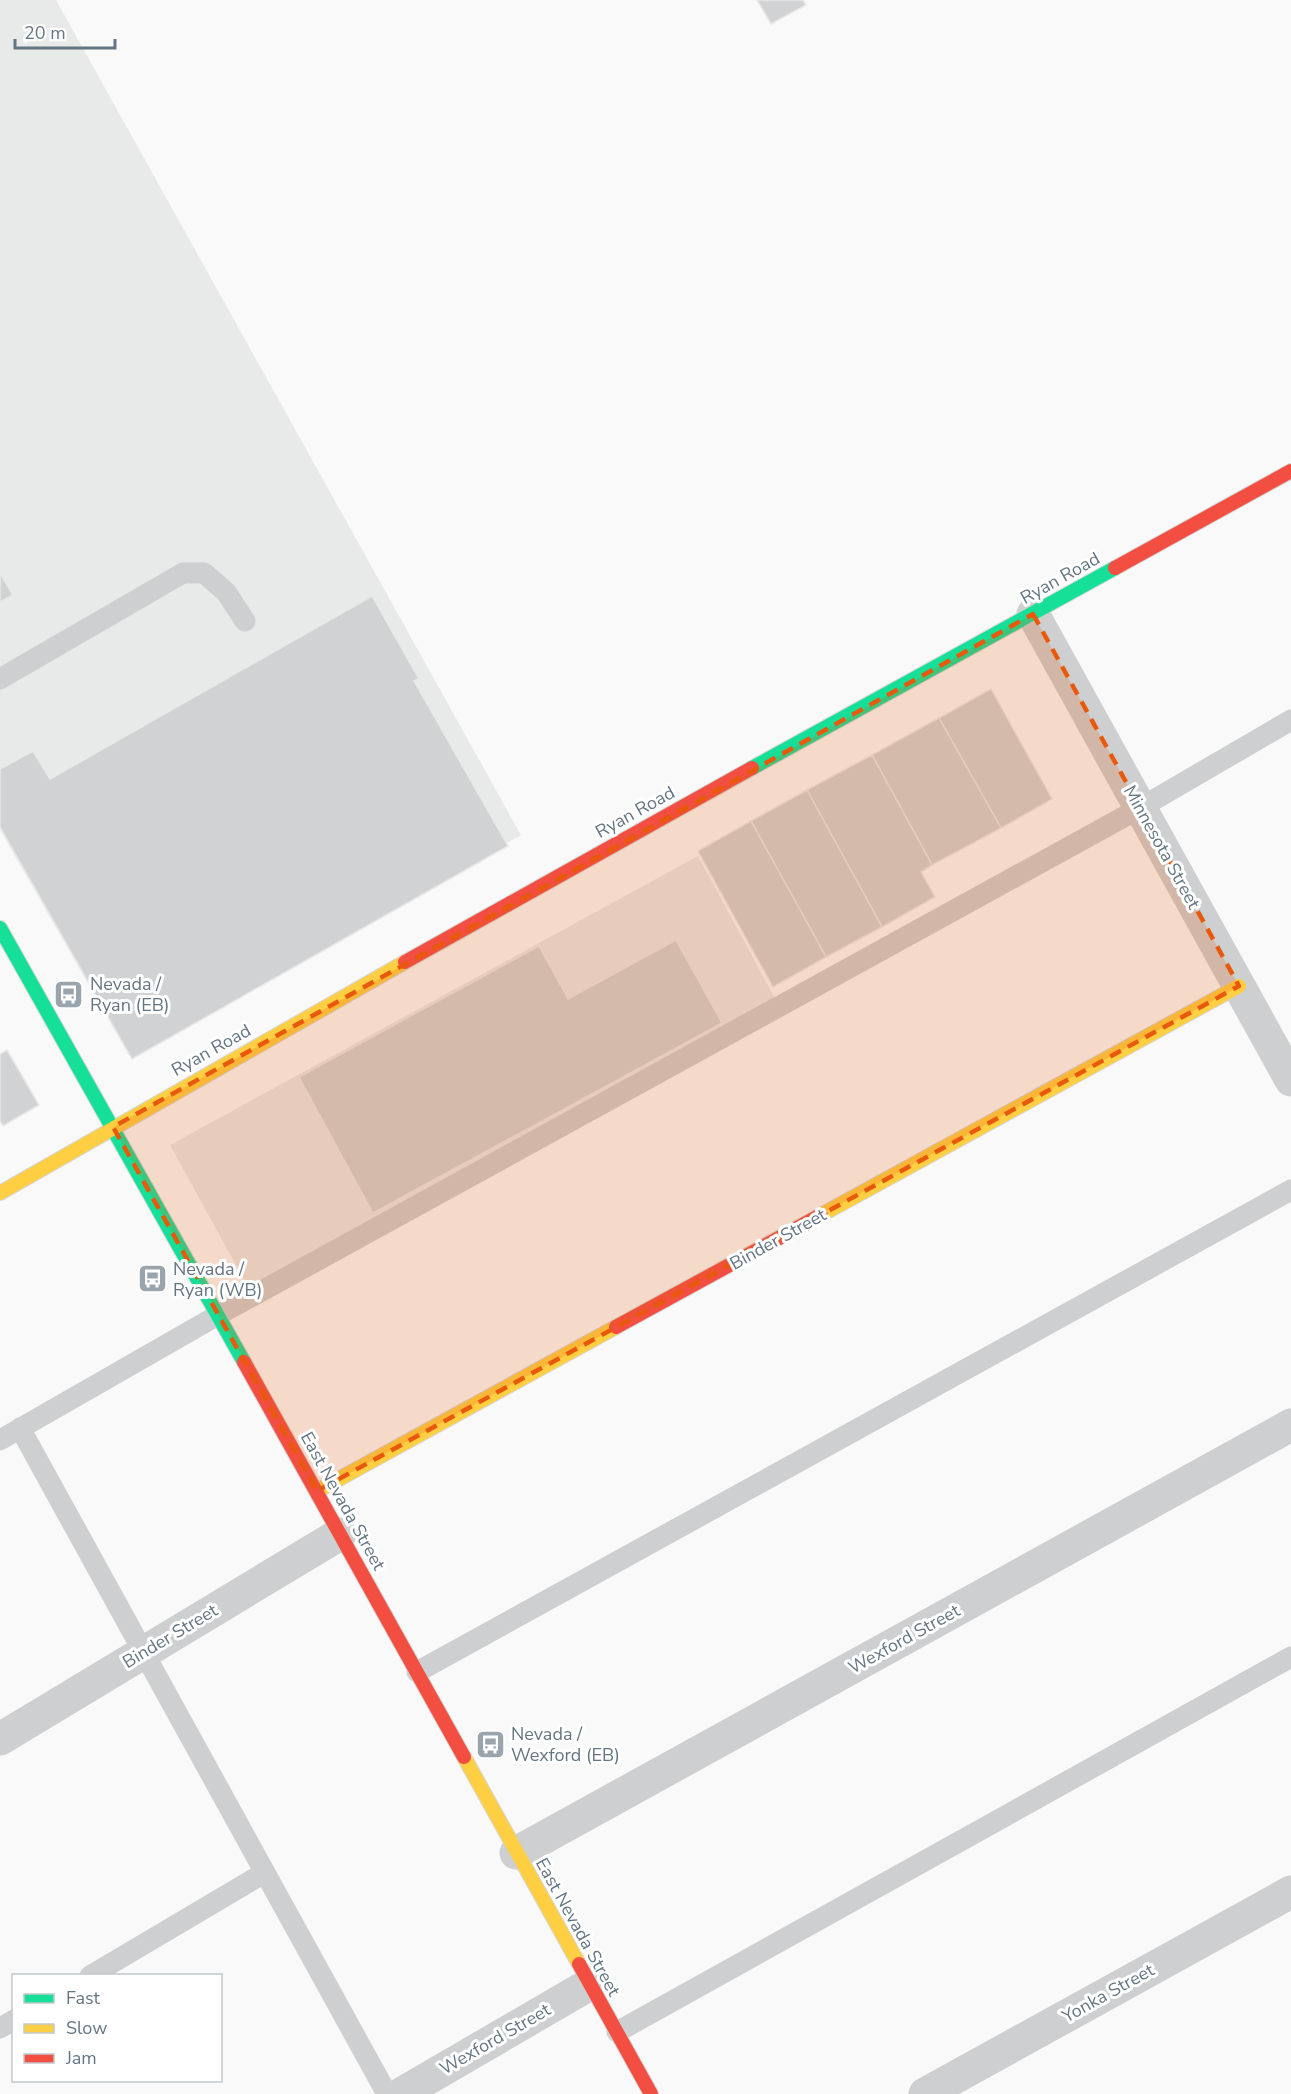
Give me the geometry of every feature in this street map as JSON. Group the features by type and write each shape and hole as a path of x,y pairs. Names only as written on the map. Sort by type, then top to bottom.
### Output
{"street":[{"name":"Ryan Road","path":"0,1193 196,1078 1291,471"},
{"name":"Minnesota Street","path":"1033,614 1291,1080"},
{"name":"East Nevada Street","path":"0,928 317,1491 651,2094"},
{"name":"Binder Street","path":"317,1491 1239,986"},
{"name":"Wexford Street","path":"516,1853 1291,1425"},
{"name":"Binder Street","path":"0,1739 340,1534"},
{"name":"Yonka Street","path":"926,2094 1291,1892"},
{"name":"Wexford Street","path":"401,2094 590,1983"}],"lane":[{"path":"0,679 183,573 204,573 226,592 245,621"},
{"path":"0,1438 1140,808 1291,720"},
{"path":"417,1672 1291,1190"},
{"path":"20,1428 387,2094"},
{"path":"616,2032 1291,1657"},
{"path":"93,1974 264,1873"}],"highlighted area":[{"path":"1033,614 1239,986 317,1491 113,1127"}],"shaded area":[{"path":"0,0 56,0 521,835 129,1055 0,830"},
{"path":"698,856 776,1000 249,1289 170,1145"}],"building":[{"path":"757,0 803,0 806,5 771,24"},
{"path":"0,573 13,595 0,602"},
{"path":"372,596 419,679 414,681 508,846 132,1059 0,827 0,769 33,751 50,779"},
{"path":"991,689 1052,799 1001,828 939,718"},
{"path":"939,718 1001,828 932,865 872,755"},
{"path":"872,755 932,865 921,872 935,897 882,927 807,790"},
{"path":"807,790 882,927 826,957 751,821"},
{"path":"751,821 826,957 773,987 698,851"},
{"path":"676,940 722,1023 373,1213 299,1077 539,946 568,999"},
{"path":"7,1050 39,1105 3,1126 0,1121 0,1054"}],"traffic: fast":[{"path":"752,768 1115,568"},
{"path":"0,928 244,1362"}],"traffic: slow":[{"path":"0,1193 405,962"},
{"path":"821,1215 1239,986"},
{"path":"317,1491 616,1327"},
{"path":"464,1757 579,1964"}],"traffic: jam":[{"path":"1115,568 1291,471"},
{"path":"405,962 752,768"},
{"path":"616,1327 821,1215"},
{"path":"244,1362 464,1757"},
{"path":"579,1964 651,2094"}],"place":[{"name":"Nevada / Ryan (EB)","path":"69,994"},
{"name":"Nevada / Ryan (WB)","path":"152,1279"},
{"name":"Nevada / Wexford (EB)","path":"490,1744"}]}
